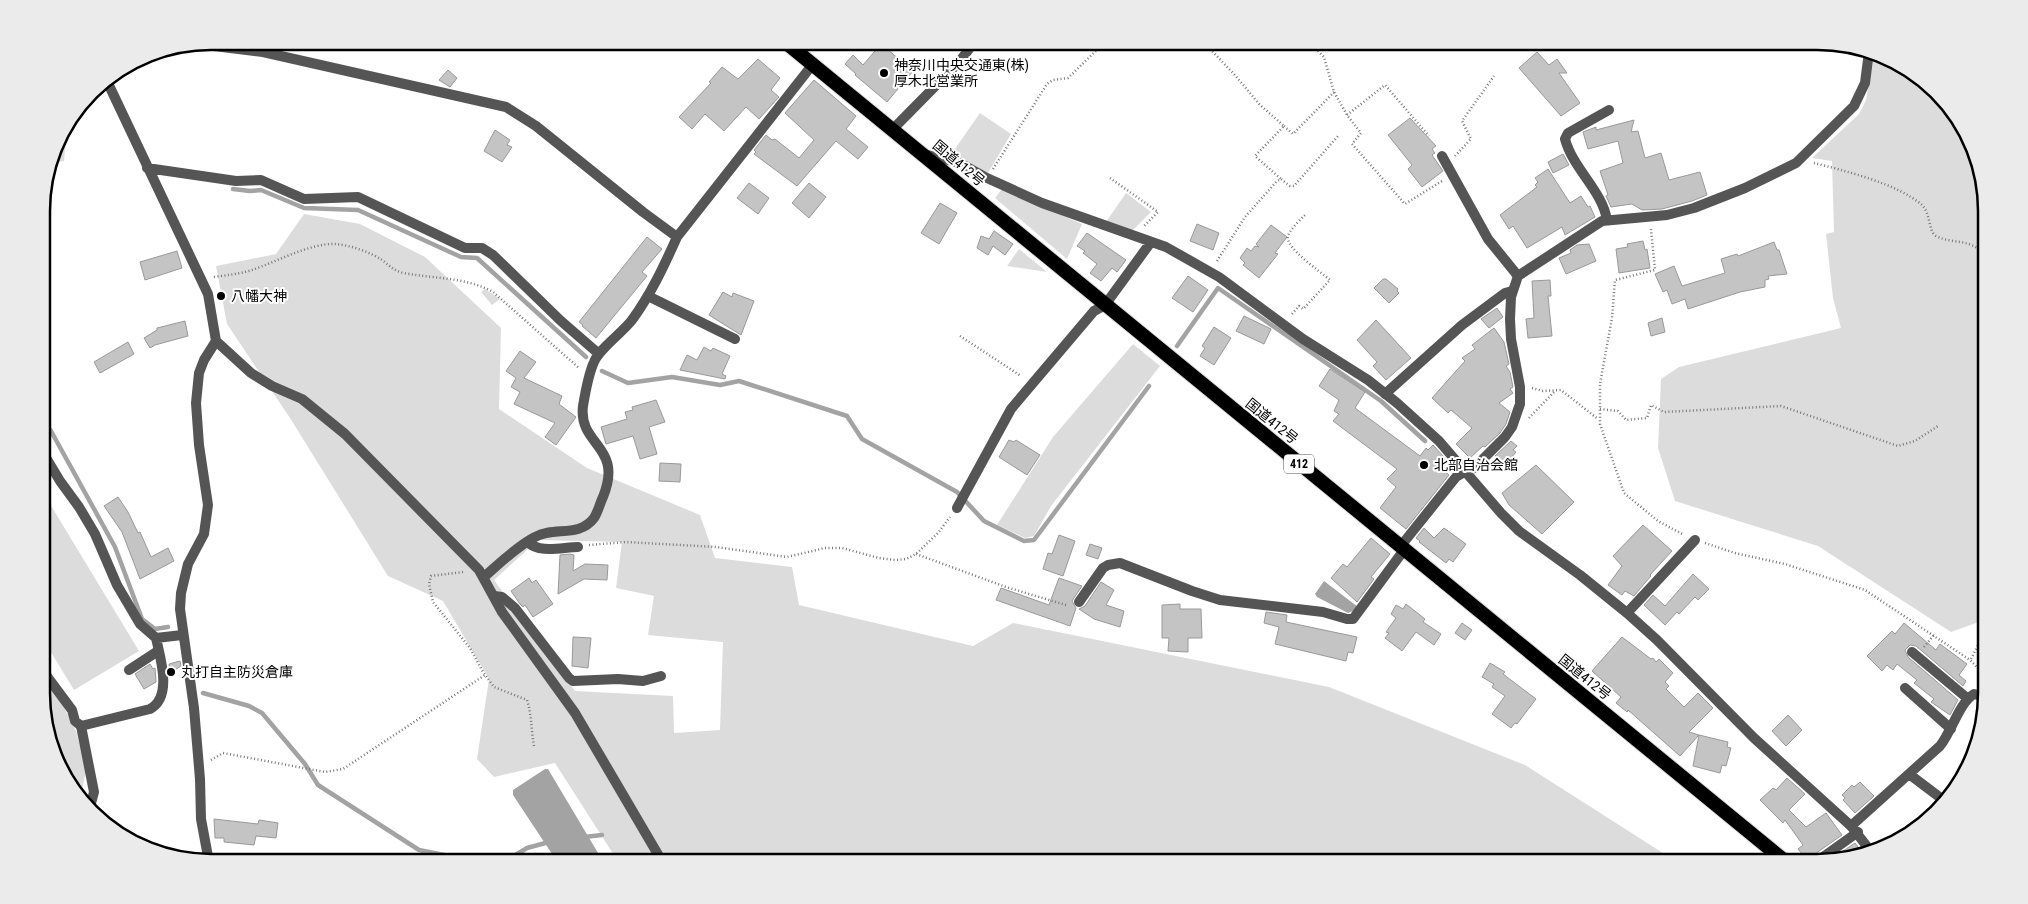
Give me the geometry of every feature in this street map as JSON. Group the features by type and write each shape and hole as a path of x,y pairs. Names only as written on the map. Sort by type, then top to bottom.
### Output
{"highway":[{"name":"国道412号","path":"795,50 1776,854"}],"street":[{"path":"246,50 506,107 536,126 677,237"},
{"path":"893,129 960,61 968,50"},
{"path":"1079,602 1103,568 1108,564 1120,563 1192,592 1220,600 1323,612 1353,619 1456,476 1474,468 1505,437 1514,424 1520,404 1520,387 1511,339 1512,291 1518,276 1602,221 1681,212 1721,198 1799,160 1854,106 1865,83 1868,58"},
{"path":"481,573 535,536 579,529 591,522 595,516 608,484 609,470 606,456 584,424 583,407 594,362 631,322 665,266 677,237 813,64"},
{"path":"109,86 208,294 216,341 251,373 272,386 302,399 345,434 481,573 502,612 576,713 658,854"},
{"path":"1607,220 1602,204 1574,158 1565,139 1568,133 1609,110"},
{"path":"923,154 960,163 987,178 1075,216 1166,247 1210,272 1282,325 1353,370 1385,394 1439,441 1519,531 1559,559 1627,613 1682,664 1754,738 1854,829 1867,846"},
{"path":"1444,160 1488,239 1518,276"},
{"path":"147,168 236,181 261,180 304,199 358,197 465,248 482,248 493,255 561,321 600,354"},
{"path":"957,506 1011,409 1094,311 1105,304 1150,242"},
{"path":"1385,394 1462,325 1512,291"},
{"path":"648,296 735,339"},
{"path":"208,854 201,819 199,763 193,703 180,635 180,609 181,592 188,564 204,534 208,506 199,445 196,402 197,382 204,360 216,341"},
{"path":"50,463 95,534 117,585 140,624 157,637 180,635"},
{"path":"1627,613 1695,540"},
{"path":"528,542 533,547 541,548 578,547"},
{"path":"494,596 502,597 515,608 573,681 643,680 661,676"},
{"path":"81,726 154,707 163,695 164,677 158,652 157,637"},
{"path":"130,670 158,652"},
{"path":"1912,652 1971,696 1978,696"},
{"path":"50,681 72,710 75,721 81,726 94,792 92,801"},
{"path":"1905,688 1951,729"},
{"path":"1825,854 1854,829 1940,746 1971,696"},
{"path":"1909,774 1940,797"}],"path":[{"path":"987,178 1047,84 1053,80 1068,78 1097,50"},
{"path":"1213,50 1260,105 1293,134 1334,92"},
{"path":"1317,50 1324,57 1334,92 1347,115 1361,134 1352,144 1405,204 1453,174"},
{"path":"1444,160 1471,139 1462,121 1494,76"},
{"path":"1347,115 1385,85 1429,136"},
{"path":"1284,126 1255,156 1290,186 1294,186 1338,136"},
{"path":"1799,160 1860,174 1914,199 1927,210 1932,233 1937,236 1969,243 1978,248"},
{"path":"1110,178 1158,212 1134,236"},
{"path":"1210,272 1245,217 1277,181 1281,180"},
{"path":"1282,325 1299,306 1303,308 1330,280 1294,250 1289,243 1289,234 1306,214"},
{"path":"1650,217 1655,270 1615,280 1612,318 1600,384 1599,420 1624,493 1658,521 1695,540 1735,553 1785,564 1865,590 1970,660 1978,668"},
{"path":"201,279 250,271 310,247 335,244 358,249 381,259 396,272 480,284 493,292 577,367 592,372"},
{"path":"960,336 1033,383"},
{"path":"1520,387 1543,391 1561,390 1599,420"},
{"path":"1514,424 1523,424 1556,390"},
{"path":"1599,409 1618,411 1626,420 1647,418 1651,405 1664,412 1781,406 1898,446 1915,441 1938,426"},
{"path":"578,547 626,542 716,546 787,557 825,548 842,548 878,558 906,559 916,554 938,533 957,506"},
{"path":"916,554 1006,587 1063,605 1072,606 1079,602"},
{"path":"481,573 432,576 429,584 433,602 470,648 494,687 527,700 532,715 531,728 534,746"},
{"path":"1970,660 1978,644"},
{"path":"199,763 208,762 223,753 325,772 343,769 485,675"},
{"path":"1971,696 1978,685"}],"shaded area":[{"path":"1874,60 1915,83 1945,113 1956,130 1966,149 1973,169 1977,190 1978,622 1951,632 1818,546 1675,501 1658,448 1661,379 1679,367 1841,328 1833,298 1826,234 1834,232 1832,161 1812,158 1859,114 1866,100"},
{"path":"980,113 1011,134 988,173 952,153"},
{"path":"66,142 64,161 57,162"},
{"path":"1002,189 1082,224 1067,259 995,198"},
{"path":"1126,193 1151,212 1131,232 1106,222"},
{"path":"304,214 360,224 425,257 501,328 499,409 587,468 700,515 715,558 792,567 799,605 973,646 1013,623 1329,687 1525,765 1664,854 613,854 555,763 494,777 477,759 489,679 443,601 388,576 290,418 227,324 216,266 276,254","holes":["538,540 622,542 616,588 654,596 648,635 723,642 720,730 674,733 673,696 575,691 494,580"]},
{"path":"1019,249 1047,272 1007,266"},
{"path":"485,289 500,299 492,305 481,292"},
{"path":"1133,344 1160,366 1051,506 1034,536 1025,538 997,525 1053,437"},
{"path":"50,504 139,651 74,690 50,651"},
{"path":"1324,581 1358,607 1348,613 1317,597 1315,594"},
{"path":"50,680 76,731 86,771 82,790 62,755 55,735 51,714"},
{"path":"545,769 548,769 599,854 552,854 513,795 513,790"}],"building":[{"name":"神奈川中央交通東(株) 厚木北営業所","path":"876,50 888,50 913,71 887,102 845,64 853,55 863,65"},
{"path":"1537,52 1549,65 1557,59 1567,73 1559,73 1580,103 1561,116 1519,68"},
{"path":"758,59 780,78 771,90 779,97 759,119 746,107 724,131 705,114 692,129 679,117 711,83 709,82 722,67 738,79"},
{"path":"448,70 457,78 450,87 439,80"},
{"path":"814,80 856,116 846,129 868,147 858,159 836,141 797,186 754,154 756,152 754,150 766,135 772,140 775,139 799,158 814,140 785,113"},
{"path":"1410,118 1436,146 1432,149 1435,153 1432,155 1443,171 1422,187 1408,169 1412,165 1388,135"},
{"path":"1634,120 1631,132 1638,131 1645,158 1661,153 1669,180 1700,172 1707,195 1662,209 1642,210 1632,204 1611,207 1606,196 1608,195 1600,171 1623,163 1618,141 1588,149 1583,132 1596,127 1596,130"},
{"path":"495,130 510,140 507,145 512,147 502,162 484,151"},
{"path":"1563,154 1569,165 1553,173 1548,162"},
{"path":"1548,169 1570,203 1581,196 1588,207 1590,206 1595,217 1565,235 1562,227 1527,248 1513,226 1509,229 1500,215 1537,187 1535,185 1538,182 1535,178"},
{"path":"749,183 769,198 758,214 737,198"},
{"path":"809,183 826,197 809,218 792,203"},
{"path":"940,203 957,213 939,244 921,233"},
{"path":"1197,224 1219,233 1213,250 1190,241"},
{"path":"1271,225 1287,237 1275,253 1278,254 1259,278 1243,265 1245,263 1240,258 1247,248 1251,251 1255,246 1259,247 1256,244"},
{"path":"994,231 1013,244 1005,255 993,246 988,255 977,248 981,236 989,239"},
{"path":"1087,233 1126,260 1117,272 1112,268 1101,281 1090,273 1097,264 1083,253 1085,251 1077,246"},
{"path":"647,237 662,249 642,272 647,276 596,338 579,322"},
{"path":"1643,241 1645,250 1647,249 1650,268 1619,273 1616,249 1628,247 1627,244"},
{"path":"1774,242 1777,250 1779,250 1787,274 1768,276 1769,279 1765,280 1765,287 1740,292 1688,309 1685,299 1672,304 1667,290 1663,292 1655,274 1674,266 1682,286 1725,273 1721,259 1737,254 1738,256"},
{"path":"1589,244 1596,261 1566,274 1559,258 1571,253 1570,250 1577,245"},
{"path":"177,251 182,268 145,280 140,262"},
{"path":"1188,276 1208,290 1193,312 1172,298"},
{"path":"1383,279 1386,279 1398,289 1399,293 1389,303 1374,288"},
{"path":"1550,280 1551,296 1548,296 1552,336 1528,338 1526,319 1534,318 1532,281"},
{"path":"723,292 732,297 733,293 754,301 741,335 709,315"},
{"path":"1497,308 1503,317 1489,328 1481,319"},
{"path":"1244,316 1271,329 1264,344 1236,331"},
{"path":"1662,318 1665,332 1651,336 1648,323"},
{"path":"1376,320 1411,358 1386,380 1373,366 1377,362 1357,340"},
{"path":"185,321 188,336 150,348 144,338 157,330 157,328"},
{"path":"1214,327 1231,338 1214,365 1200,356 1205,348 1202,346"},
{"path":"1494,328 1504,342 1509,364 1506,366 1510,372 1513,387 1510,389 1513,393 1499,403 1510,412 1506,424 1500,433 1470,458 1456,444 1472,428 1451,410 1448,413 1432,398 1465,361 1462,358 1475,349 1472,345"},
{"path":"128,342 134,354 100,373 94,362"},
{"path":"704,347 711,351 713,348 730,356 722,374 726,376 725,379 680,370 687,355 697,360"},
{"path":"520,351 536,362 524,378 562,396 559,404 576,417 556,445 545,437 555,423 514,404 520,392 511,387 516,378 506,371"},
{"path":"1330,369 1365,392 1355,408 1420,456 1426,448 1428,450 1433,445 1444,457 1437,466 1449,475 1406,529 1380,508 1396,487 1387,479 1397,469 1333,421 1339,414 1334,411 1339,400 1319,386"},
{"path":"656,400 665,422 649,427 657,454 640,459 633,436 606,444 601,427 627,419 625,412 633,410 632,407"},
{"path":"1009,440 1014,442 1016,440 1040,455 1027,475 999,457"},
{"path":"1511,441 1517,446 1513,450 1516,452 1505,465 1495,456"},
{"path":"660,463 681,464 680,482 659,481"},
{"path":"1536,465 1574,502 1542,534 1509,505 1502,493"},
{"path":"118,497 138,533 140,532 151,557 168,548 174,561 140,579 122,532 104,506"},
{"path":"1643,525 1672,551 1634,596 1625,591 1622,595 1608,585 1622,566 1613,556"},
{"path":"1424,528 1434,538 1444,528 1466,544 1453,562 1449,559 1446,563 1416,538"},
{"path":"1059,535 1075,541 1063,576 1043,569 1048,553 1052,554"},
{"path":"1371,538 1390,554 1371,577 1374,579 1357,602 1331,578 1343,564 1347,567"},
{"path":"1090,544 1102,548 1098,559 1086,555"},
{"path":"560,555 574,555 573,571 585,564 608,565 607,580 584,579 558,594"},
{"path":"1693,574 1709,589 1698,600 1695,597 1679,614 1677,612 1665,625 1644,605 1653,595 1665,606"},
{"path":"529,578 532,583 536,580 553,604 533,617 525,605 523,607 511,591"},
{"path":"1059,578 1082,586 1072,601 1076,608 1070,626 996,600 1001,588 1049,605"},
{"path":"1101,582 1114,590 1106,605 1124,611 1120,627 1094,619 1079,609 1085,606"},
{"path":"1180,604 1180,609 1201,609 1202,638 1188,638 1188,652 1168,651 1169,638 1162,638 1162,605"},
{"path":"1406,604 1425,619 1423,622 1441,634 1434,645 1416,632 1402,651 1385,638 1389,633 1386,632 1396,618 1391,614 1396,605 1403,609"},
{"path":"1266,612 1287,615 1286,622 1357,637 1353,653 1348,652 1346,661 1275,644 1279,627 1264,623"},
{"path":"1462,623 1472,630 1465,640 1455,633"},
{"path":"1904,623 1936,650 1940,644 1967,664 1959,675 1966,681 1963,686 1916,646 1910,645 1905,650 1908,657 1958,700 1950,715 1931,702 1934,699 1914,683 1917,680 1897,664 1893,670 1887,665 1882,671 1867,656 1892,631 1895,634"},
{"path":"573,637 591,638 588,668 572,666"},
{"path":"1622,637 1656,662 1659,659 1673,673 1665,682 1669,686 1666,689 1684,707 1698,693 1713,708 1689,732 1699,735 1680,756 1628,710 1627,712 1616,703 1621,697 1592,671"},
{"path":"180,661 181,666 170,673 169,664"},
{"path":"1490,663 1505,672 1503,674 1536,699 1517,724 1515,723 1511,728 1492,714 1505,696 1492,687 1494,684 1482,677"},
{"path":"150,664 153,669 155,668 156,682 144,689 135,674"},
{"path":"1788,715 1802,730 1786,746 1772,731"},
{"path":"1699,735 1728,742 1727,747 1731,748 1726,766 1722,765 1720,773 1693,766"},
{"path":"1787,778 1805,794 1789,810 1806,827 1826,813 1842,835 1815,854 1802,854 1798,849 1803,845 1785,820 1783,823 1760,800 1773,788 1776,790"},
{"path":"1860,782 1874,796 1855,813 1843,800 1845,798 1842,795 1852,785 1854,787"},
{"path":"214,819 258,824 259,820 278,823 276,838 256,836 254,845 224,842 224,838 215,838"},
{"path":"1855,843 1859,848 1849,851 1842,852"}],"waterway":[{"path":"233,189 261,190 304,208 358,210 461,257 477,258 586,357"},
{"path":"1177,346 1218,288 1381,401 1425,441"},
{"path":"602,371 628,383 672,377 720,385 739,381 847,416 862,439 957,492 984,521 1024,541 1034,540 1149,386"},
{"path":"50,430 115,547 142,619 155,629 168,627"},
{"path":"203,693 249,706 262,713 305,764 318,785 419,850 439,854"},
{"path":"584,837 602,835"},
{"path":"517,854 527,848 549,842"}],"place":[{"name":"神奈川中央交通東(株) 厚木北営業所","path":"884,73"},
{"name":"八幡大神","path":"221,296"},
{"name":"北部自治会館","path":"1424,465"},
{"name":"丸打自主防災倉庫","path":"171,672"}]}
